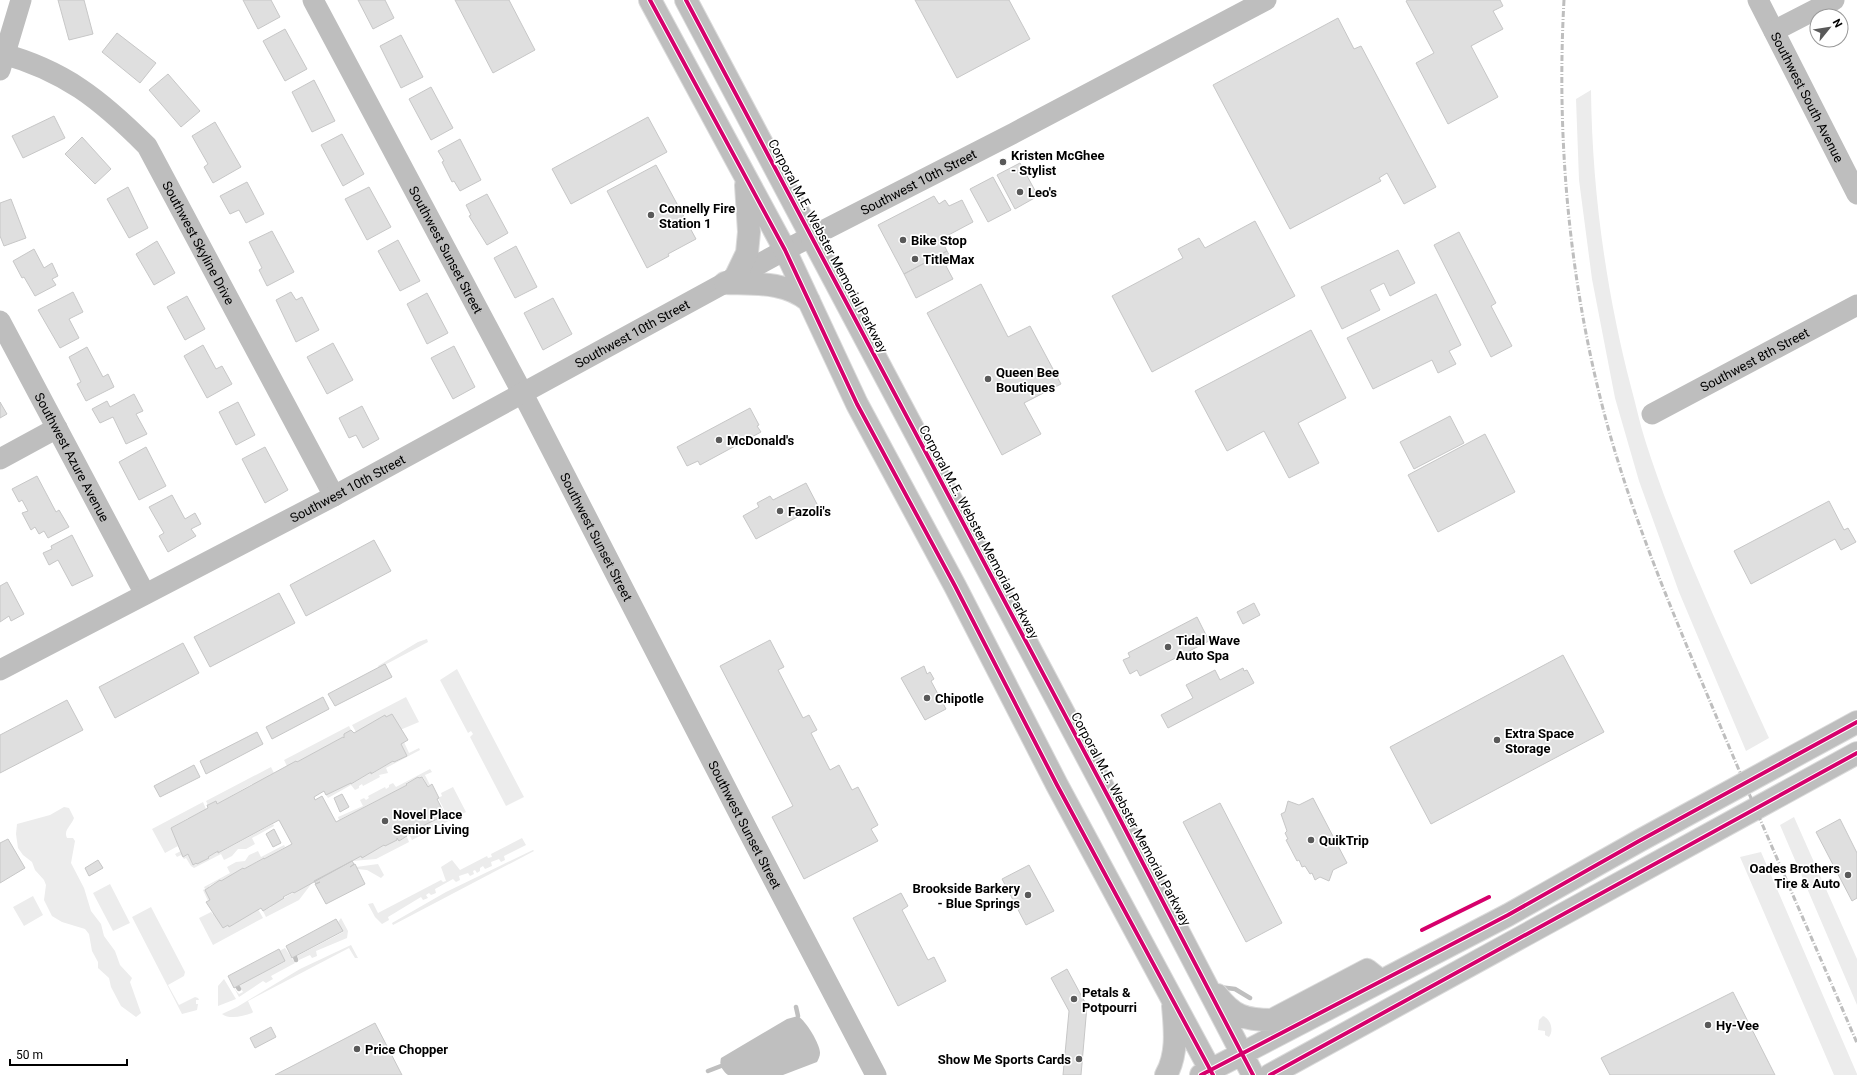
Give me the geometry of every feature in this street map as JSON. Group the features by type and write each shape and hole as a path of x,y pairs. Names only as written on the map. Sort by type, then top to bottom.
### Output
{"main road":[{"path":"650,0 785,250 861,411 955,586 1057,785 1173,999 1208,1073 1508,915 1639,841 1857,722"},
{"name":"Corporal M.E. Webster Memorial Parkway","path":"686,0 813,237 1253,1075"},
{"path":"692,78 717,59"},
{"path":"745,176 748,209 747,253 730,280 774,285 792,290 808,301"},
{"path":"1270,1075 1857,753"},
{"path":"1201,975 1232,1012 1259,1020 1272,1020 1367,970 1381,981"},
{"path":"1166,1075 1173,1060 1173,999"},
{"path":"1296,1075 1302,1064 1314,1052"}],"street":[{"path":"2,59 21,0"},
{"name":"Southwest Sunset Street","path":"313,0 524,394 746,827 876,1075"},
{"name":"Southwest 10th Street","path":"0,670 334,496 524,394 785,250 813,237 1266,0"},
{"name":"Southwest South Avenue","path":"1758,0 1857,194"},
{"path":"1774,32 1834,0"},
{"name":"Southwest Skyline Drive","path":"2,59 55,73 89,93 120,119 147,146 334,496"},
{"name":"Southwest 8th Street","path":"1652,414 1857,305"},
{"name":"Southwest Azure Avenue","path":"0,321 145,594"},
{"path":"0,459 57,428"}],"shaded area":[{"path":"1591,90 1594,165 1602,240 1614,314 1622,351 1644,436 1673,518 1719,629 1769,738 1746,751 1679,592 1639,481 1615,398 1592,279 1579,180 1576,99"},
{"path":"427,639 428,642 379,668 378,666 418,642"},
{"path":"457,669 524,797 506,806 470,737 473,734 471,731 468,733 440,680"},
{"path":"406,697 419,722 400,730 392,714 386,717 385,715 356,732 352,725"},
{"path":"349,726 351,730 344,734 345,738 343,737 287,766 284,760"},
{"path":"404,742 409,753 419,748 420,750 386,768 388,773 379,775 380,777 363,786 362,784 355,790 351,785 328,798 326,795 351,783 352,784 371,772 372,774 393,761 395,762 407,756 401,744"},
{"path":"271,767 274,773 269,775 270,777 253,785 252,784 217,804 216,801 208,805 206,801"},
{"path":"430,769 432,772 425,775 430,785 428,787 423,777 418,777 406,783 407,785 339,820 338,817 363,806 360,800 364,798 366,800 369,798 368,796 385,787 386,789 393,783 396,787"},
{"path":"453,787 466,812 412,840 408,832 446,813 438,798 442,796 441,793"},
{"path":"203,802 206,809 171,828 179,843 177,844 178,846 165,853 152,829"},
{"path":"64,807 69,808 74,818 66,832 67,838 73,838 75,841 71,863 84,888 91,911 101,924 104,936 115,951 120,965 132,978 130,982 141,1013 136,1017 121,1006 111,987 109,978 98,968 98,962 92,951 89,934 85,929 62,922 52,916 44,900 46,885 44,880 35,870 32,862 23,855 18,848 16,834 17,824 50,815"},
{"path":"1794,817 1857,959 1857,1005 1780,825"},
{"path":"273,824 274,826 252,838 255,844 246,849 238,849 232,856 224,860 221,854 194,868 186,858 184,859 181,855 177,857 175,854 181,851 183,857 188,854 193,864 197,864 218,851 219,853"},
{"path":"407,837 409,842 376,859 352,861 361,856 362,858 396,840 397,838 399,841"},
{"path":"522,838 526,845 504,856 505,860 501,862 499,859 491,862 492,866 485,869 483,866 477,873 475,870 473,871 474,874 470,876 468,873 459,876 460,880 456,882 453,879 435,889 436,893 431,895 429,893 426,895 428,898 423,900 421,897 388,917 389,920 382,924 375,917 368,904 373,903 378,913 441,880 443,882 446,881 441,867 452,860 460,870 487,856 488,858 492,857 491,854"},
{"path":"284,845 285,847 264,859 263,858 209,886 210,900 208,901 203,890 205,889 204,887 230,873 227,867 236,862 245,861 249,855 258,851 261,857"},
{"path":"533,850 534,851 393,925 392,923 446,892"},
{"path":"1761,852 1857,1075 1834,1075 1740,857"},
{"path":"378,864 384,875 381,878 367,870 357,869 356,867"},
{"path":"312,883 299,900 266,917 263,911 271,907 270,905"},
{"path":"110,884 130,923 113,931 93,893"},
{"path":"33,896 43,915 24,926 13,907"},
{"path":"151,907 185,972 184,976 168,985 179,1005 195,997 198,998 199,1000 196,1000 196,1004 198,1004 197,1010 182,1014 132,917"},
{"path":"258,909 263,918 213,945 199,918 211,912 213,914 215,913 223,928 228,925 229,927"},
{"path":"341,918 348,931 347,938 316,951 317,956 312,958 310,955 299,960 297,956 343,932 338,922"},
{"path":"351,945 358,958 355,958 349,948 248,1001 253,1012 252,1013 233,1017 222,1014 237,1007 300,969"},
{"path":"285,948 295,963 271,976 273,979 266,983 263,981 239,997 234,988 239,994 243,992 239,985 284,962 279,951"},
{"path":"224,979 236,999 218,1006 218,986"},
{"path":"798,1016 818,1044 820,1053 817,1062 783,1075 728,1075 723,1069 720,1063 721,1058 787,1019"},
{"path":"1543,1016 1550,1022 1551,1025 1551,1034 1549,1037 1545,1035 1545,1031 1538,1030 1539,1020"}],"building":[{"path":"58,0 84,0 93,34 69,40"},
{"path":"243,0 271,0 280,17 258,29"},
{"path":"358,0 385,0 394,18 373,29"},
{"path":"455,0 509,0 535,50 493,73"},
{"path":"915,0 1009,0 1030,39 957,78"},
{"path":"1500,0 1503,6 1493,11 1503,29 1471,46 1498,97 1448,124 1416,63 1434,53 1406,1"},
{"path":"1338,18 1354,49 1361,46 1436,187 1404,204 1387,173 1379,178 1381,181 1290,229 1213,85"},
{"path":"285,29 307,69 285,81 263,41"},
{"path":"117,33 156,63 140,83 102,52"},
{"path":"401,35 423,77 401,88 380,46"},
{"path":"168,74 200,111 181,127 149,90"},
{"path":"314,80 335,121 312,132 292,92"},
{"path":"431,87 453,128 431,140 409,99"},
{"path":"54,116 65,138 23,158 12,136"},
{"path":"648,117 667,152 571,204 552,169"},
{"path":"215,122 241,167 213,183 204,167 208,164 192,136"},
{"path":"342,134 364,174 343,186 321,145"},
{"path":"82,137 111,169 95,184 65,154"},
{"path":"460,139 481,180 460,191 454,181 452,182 442,162 444,161 438,151"},
{"path":"1020,163 1038,196 1015,209 997,175"},
{"name":"Connelly Fire Station 1","path":"656,165 696,239 668,254 669,256 647,268 607,191"},
{"path":"993,177 1011,210 988,222 970,189"},
{"path":"247,182 264,214 246,223 239,210 230,214 220,196"},
{"path":"128,187 148,228 129,238 107,199"},
{"path":"369,187 391,227 367,240 345,199"},
{"path":"487,194 508,233 487,245 469,216 471,215 466,205"},
{"path":"934,196 939,204 945,200 949,206 962,200 973,222 941,239 947,251 904,274 878,225"},
{"path":"11,199 26,238 4,246 0,236 0,203"},
{"path":"1255,221 1295,296 1152,372 1112,296 1183,258 1178,249 1199,238 1205,248"},
{"path":"272,231 294,272 267,286 259,270 262,268 249,242"},
{"path":"1459,232 1496,303 1491,306 1512,346 1491,357 1434,245"},
{"path":"398,240 420,281 400,291 378,251"},
{"path":"157,241 175,273 154,285 136,254"},
{"path":"516,246 537,287 515,298 494,258"},
{"path":"34,249 44,268 52,263 58,276 52,279 56,285 35,296 24,277 22,278 13,261"},
{"path":"1398,250 1415,283 1390,296 1384,283 1370,290 1380,310 1342,329 1321,287"},
{"path":"947,251 953,262 946,266 953,279 916,298 904,274"},
{"path":"981,284 1008,337 1030,326 1061,384 1024,403 1041,434 1002,455 927,313"},
{"path":"73,292 83,312 69,319 79,338 60,348 38,310"},
{"path":"291,292 296,300 302,297 319,330 296,342 276,300"},
{"path":"427,293 448,333 427,344 407,304"},
{"path":"1436,294 1461,345 1449,351 1456,364 1438,373 1432,360 1373,389 1347,338"},
{"path":"187,296 205,329 185,340 167,307"},
{"path":"553,298 572,334 543,350 524,313"},
{"path":"1311,330 1346,398 1298,423 1319,463 1289,478 1264,431 1227,451 1195,391"},
{"path":"333,343 353,380 327,394 307,357"},
{"path":"203,345 216,369 222,366 232,384 207,398 184,356"},
{"path":"454,346 475,387 453,399 431,358"},
{"path":"87,347 103,377 108,374 114,387 86,401 77,384 81,382 69,357"},
{"path":"134,394 143,411 136,414 147,434 126,444 113,417 100,423 92,409 107,401 110,407"},
{"path":"0,402 7,414 0,418"},
{"path":"238,402 255,435 236,445 219,412"},
{"path":"362,406 379,439 363,448 356,435 349,438 339,418"},
{"name":"McDonald's","path":"750,408 761,432 700,465 698,461 687,466 677,447"},
{"path":"1450,416 1464,443 1414,469 1400,442"},
{"path":"1485,434 1515,492 1438,532 1408,475"},
{"path":"146,447 166,486 139,500 119,462"},
{"path":"265,447 288,490 265,503 242,459"},
{"path":"37,476 56,512 59,510 69,527 48,538 44,531 39,534 35,527 31,530 22,513 28,511 22,500 19,502 12,489"},
{"name":"Fazoli's","path":"806,483 818,506 756,539 743,516 759,507 757,503 770,496 773,500"},
{"path":"172,495 185,519 195,513 201,524 191,529 196,536 168,552 159,536 164,533 149,507"},
{"path":"1829,501 1844,530 1848,528 1856,542 1841,550 1835,539 1751,584 1734,551"},
{"path":"72,535 93,576 72,586 58,560 49,565 43,553 52,549 51,546"},
{"path":"374,540 391,571 306,616 290,585"},
{"path":"7,582 24,614 11,621 9,616 0,622 0,586"},
{"path":"279,593 295,623 210,667 194,637"},
{"path":"1254,603 1260,615 1243,624 1237,612"},
{"name":"Tidal Wave Auto Spa","path":"1197,617 1209,641 1140,676 1137,670 1130,674 1123,660 1130,657 1128,653"},
{"path":"770,640 784,667 778,670 803,718 809,715 817,730 811,733 830,770 839,765 852,790 858,787 878,825 871,829 878,841 804,879 772,817 793,806 720,666"},
{"path":"183,643 199,673 115,718 99,687"},
{"name":"Extra Space Storage","path":"1563,655 1604,732 1431,824 1390,747"},
{"path":"385,664 392,677 335,706 328,694"},
{"name":"Chipotle","path":"924,666 927,674 930,672 934,679 931,681 946,709 925,720 901,678"},
{"name":"Tidal Wave Auto Spa","path":"1243,668 1244,671 1247,670 1254,683 1168,728 1161,715 1193,698 1186,685 1215,670 1220,680"},
{"path":"323,697 329,709 272,739 266,727"},
{"path":"67,700 83,730 0,773 0,735"},
{"name":"Novel Place Senior Living","path":"392,714 408,740 401,744 407,756 394,762 393,761 371,774 371,772 351,784 326,795 324,791 314,797 315,800 322,796 336,822 407,785 406,784 418,777 422,777 428,787 432,784 444,813 438,816 439,818 406,834 407,836 399,841 397,838 397,840 385,846 384,845 362,858 361,856 294,893 293,892 283,897 284,898 263,911 261,908 229,927 228,925 223,928 206,902 210,900 205,890 220,880 221,881 243,868 244,869 292,844 279,820 218,853 218,851 208,857 209,858 193,865 188,854 183,857 171,828 208,808 207,805 216,801 217,804 296,761 297,762 343,737 344,738 344,734 351,730 354,733 385,715 386,717"},
{"path":"257,732 263,744 206,774 200,761"},
{"path":"194,765 200,777 160,797 154,786"},
{"path":"342,794 349,807 340,812 334,798"},
{"name":"QuikTrip","path":"1313,798 1347,863 1333,870 1329,881 1320,877 1315,880 1312,873 1310,874 1305,866 1302,867 1299,860 1297,861 1286,840 1288,839 1285,833 1287,831 1281,814 1285,812 1288,801 1299,805"},
{"path":"1220,803 1282,923 1246,942 1183,822"},
{"name":"Oades Brothers Tire & Auto","path":"1840,819 1857,853 1857,898 1852,901 1816,832"},
{"path":"274,829 281,843 273,847 266,834"},
{"path":"8,839 25,868 0,883 0,843"},
{"path":"98,860 103,868 89,876 85,868"},
{"path":"352,861 354,864 350,867 355,864 365,884 326,904 314,881"},
{"name":"Brookside Barkery - Blue Springs","path":"1029,865 1054,911 1026,925 1002,879"},
{"path":"901,893 908,906 902,910 928,960 934,957 946,981 898,1006 853,918"},
{"path":"336,919 343,931 292,958 286,946"},
{"path":"279,949 285,961 234,988 228,976"},
{"path":"1067,969 1087,1006 1081,1075 1063,1075 1069,1011 1051,978"},
{"name":"Hy-Vee","path":"1733,992 1775,1075 1610,1075 1601,1058"},
{"name":"Price Chopper","path":"375,1023 402,1075 275,1075"},
{"path":"271,1027 276,1037 255,1048 250,1038"}],"waterway":[{"path":"1219,987 1235,989 1250,998"},
{"path":"796,1007 798,1016"},
{"path":"708,1071 721,1066"}],"railway":[{"path":"1564,0 1562,108 1564,163 1569,217 1584,325 1609,431 1630,499 1668,600 1745,785 1857,1043"}],"cycle path":[{"path":"650,0 785,250 857,404 955,586 1057,785 1213,1075"},
{"path":"686,0 1111,802 1253,1075"},
{"path":"1201,1075 1508,915 1639,841 1857,722"},
{"path":"1270,1075 1857,753"},
{"path":"1422,930 1489,897"}],"place":[{"name":"Kristen McGhee - Stylist","path":"1003,162"},
{"name":"Leo's","path":"1020,192"},
{"name":"Connelly Fire Station 1","path":"651,215"},
{"name":"Bike Stop","path":"903,240"},
{"name":"TitleMax","path":"915,259"},
{"name":"Queen Bee Boutiques","path":"988,379"},
{"name":"McDonald's","path":"719,440"},
{"name":"Fazoli's","path":"780,511"},
{"name":"Tidal Wave Auto Spa","path":"1168,647"},
{"name":"Chipotle","path":"927,698"},
{"name":"Extra Space Storage","path":"1497,740"},
{"name":"Novel Place Senior Living","path":"385,821"},
{"name":"QuikTrip","path":"1311,840"},
{"name":"Oades Brothers Tire & Auto","path":"1848,875"},
{"name":"Brookside Barkery - Blue Springs","path":"1028,895"},
{"name":"Petals & Potpourri","path":"1074,999"},
{"name":"Hy-Vee","path":"1708,1025"},
{"name":"Price Chopper","path":"357,1049"},
{"name":"Show Me Sports Cards","path":"1079,1059"}]}
